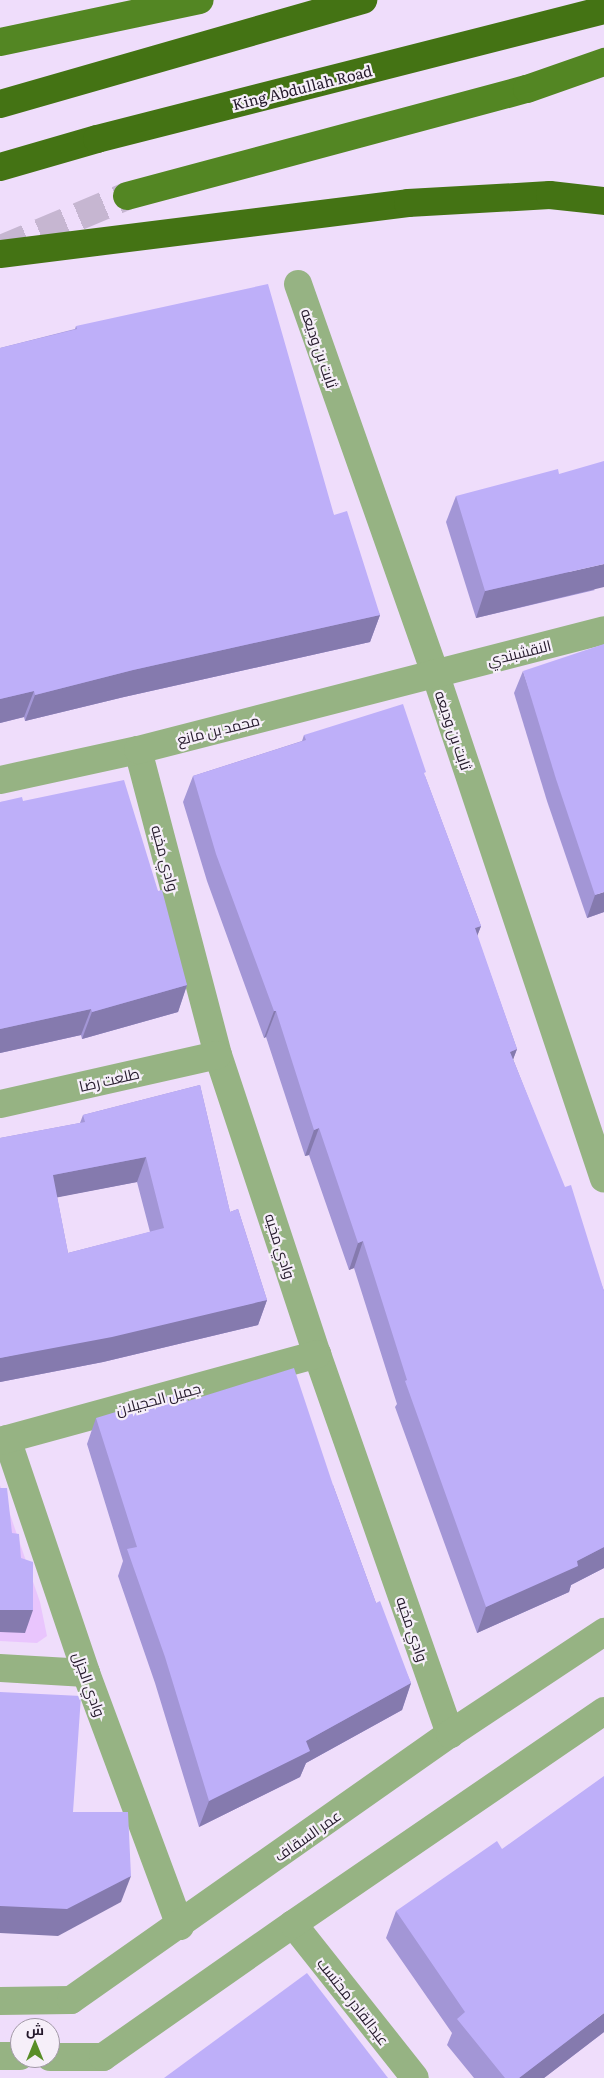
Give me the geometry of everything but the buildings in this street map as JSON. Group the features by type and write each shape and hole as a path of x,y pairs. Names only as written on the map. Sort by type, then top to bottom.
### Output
{"highway":[{"path":"0,104 363,0"},
{"name":"King Abdullah Road","path":"0,167 97,139 604,10"},
{"path":"0,254 141,238 408,203 550,195 604,201"}],"main road":[{"path":"0,42 200,0"},
{"path":"127,196 527,89 604,62"}],"street":[{"name":"ثابت بن وديعه","path":"298,284 435,673 604,1179"},
{"name":"النقشبندي","path":"435,673 604,630"},
{"name":"محمد بن مانع","path":"0,780 138,750 435,673"},
{"name":"وادي مخيه","path":"138,750 218,1055 317,1354 450,1734"},
{"name":"طلعت رضا","path":"0,1104 218,1055"},
{"name":"جميل الحجيلان","path":"3,1440 317,1354"},
{"name":"وادي الجزل","path":"3,1440 86,1673 180,1926"},
{"name":"عمر السقاف","path":"0,2001 71,2000 180,1926 450,1734 604,1632"},
{"path":"0,1668 86,1673"},
{"path":"60,2057 104,2057 293,1924 604,1711"},
{"name":"عبدالقادر محتسب","path":"293,1924 415,2078"}],"shaded area":[{"path":"0,1485 40,1602 47,1636 37,1643 0,1641"}],"tunnel":[{"path":"1,249 127,196"}]}
